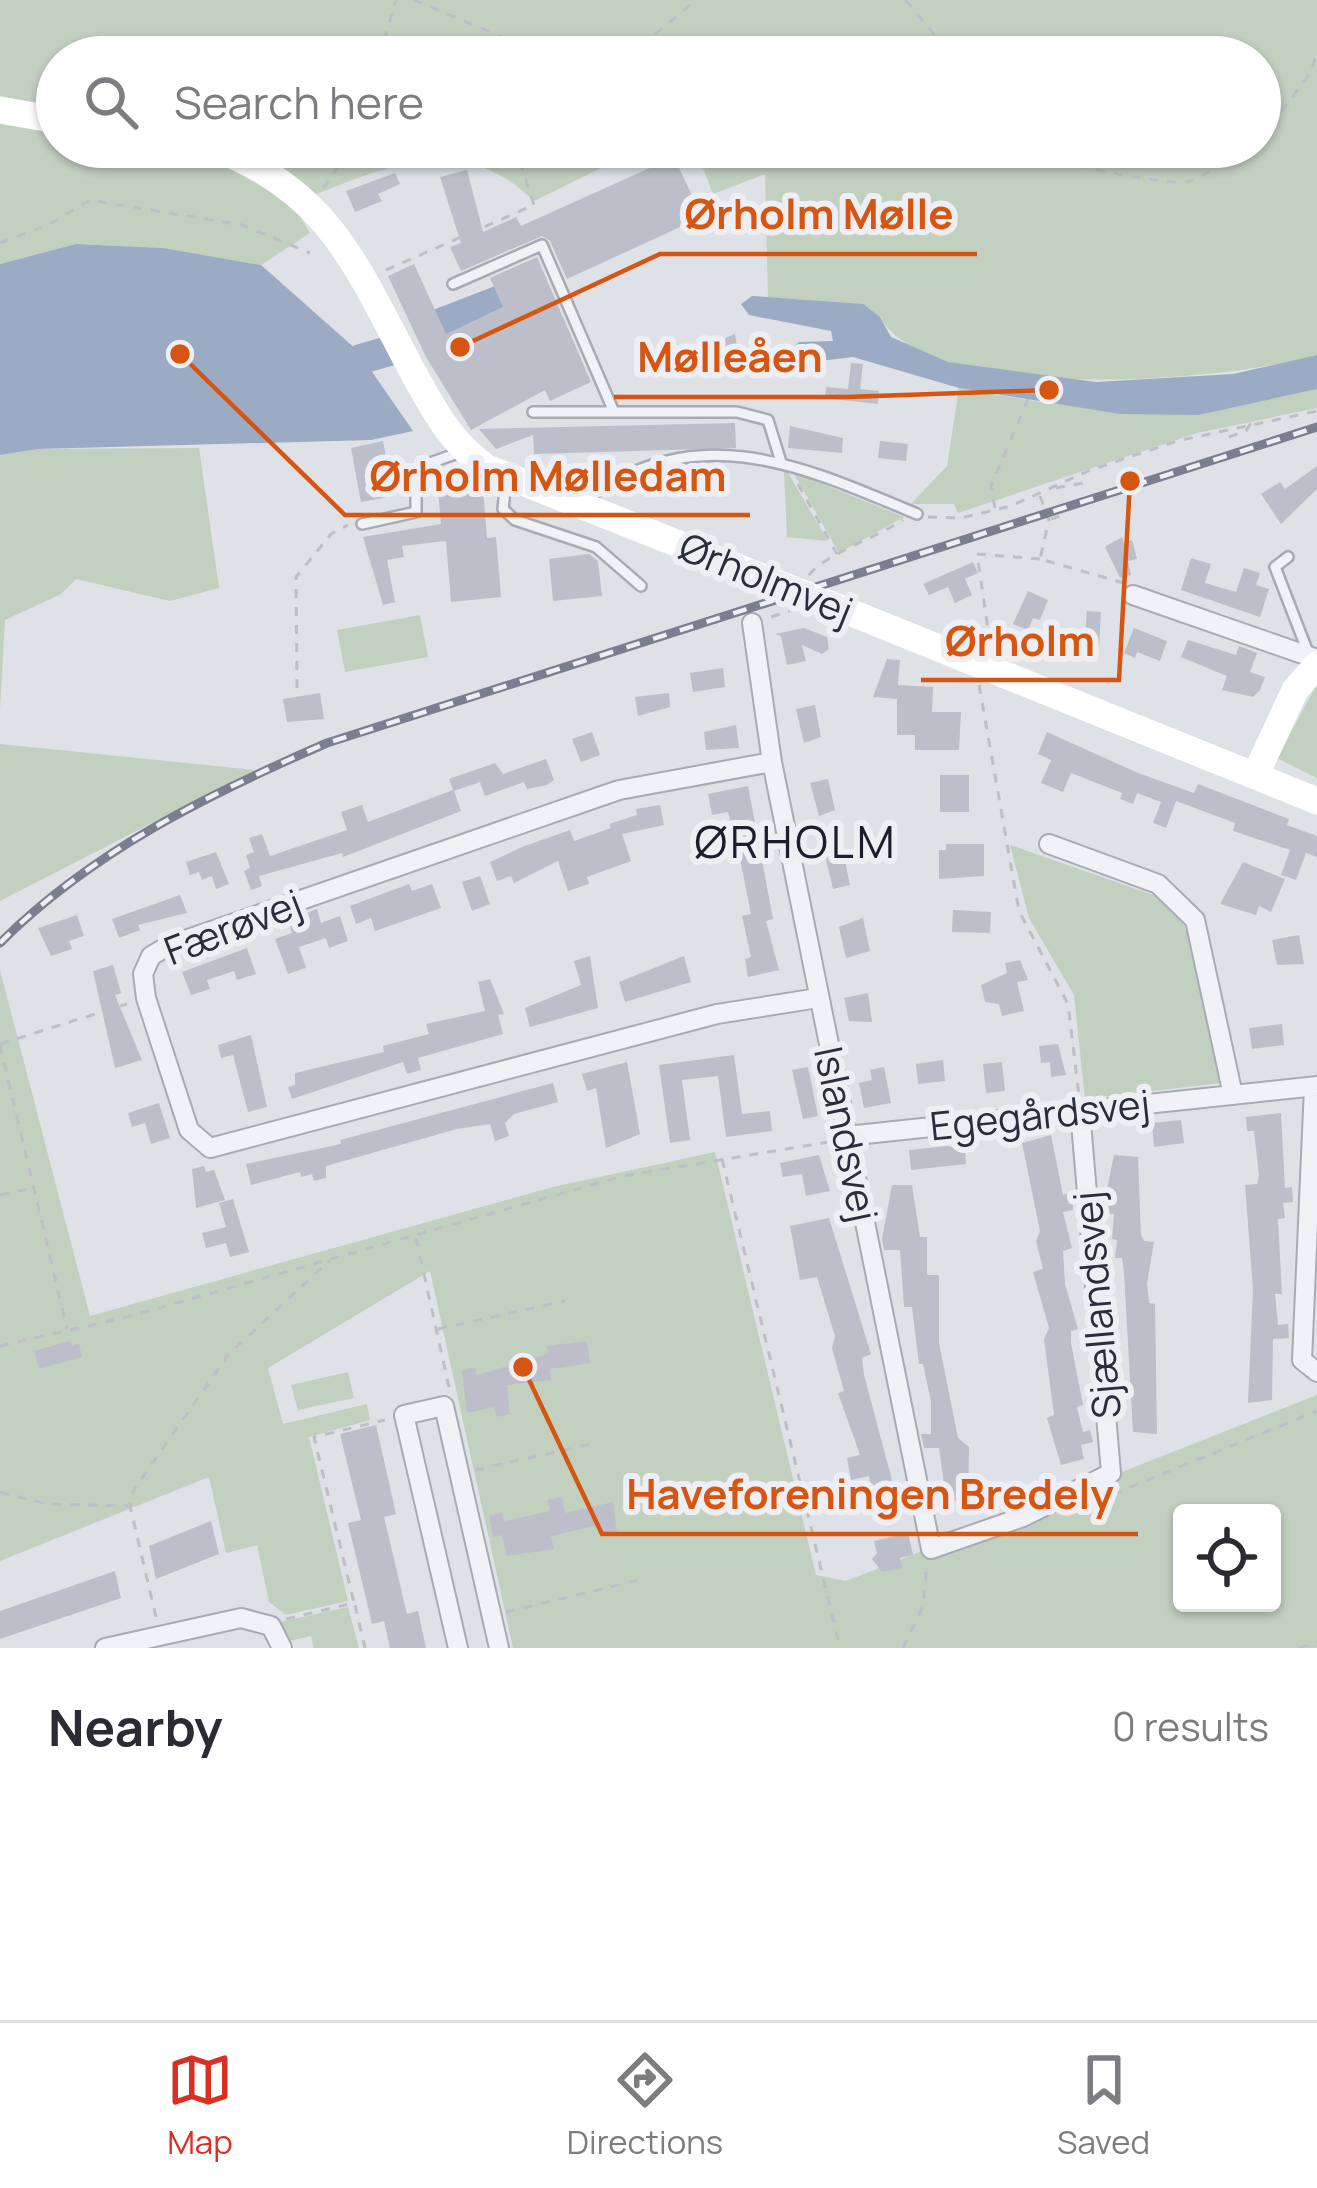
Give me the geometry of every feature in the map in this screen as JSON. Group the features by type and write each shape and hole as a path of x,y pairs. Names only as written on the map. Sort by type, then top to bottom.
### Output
{"street":[{"path":"0,110 36,116"},
{"name":"Ørholmvej","path":"261,168 312,204 363,280 441,425 463,451 507,476 1317,801"},
{"path":"1133,595 1314,660 1255,776"},
{"name":"Islandsvej","path":"752,623 772,762 931,1549"},
{"name":"Færøvej","path":"772,762 619,790 168,946 151,956 143,974 146,998 189,1130 210,1148 718,1014 818,998"},
{"path":"1049,844 1158,884 1195,920 1233,1095"},
{"path":"1316,1086 1302,1360 1317,1372"},
{"name":"Egegårdsvej","path":"847,1136 1316,1086"},
{"name":"Sjællandsvej","path":"931,1549 1023,1517 1111,1473 1080,1111"},
{"path":"458,1648 404,1415 444,1406 499,1648"},
{"path":"105,1648 241,1618 265,1624 282,1648"}],"lane":[{"path":"453,284 542,244 614,412"},
{"path":"533,412 737,412 768,420 781,462"},
{"path":"362,524 416,512 416,486 427,464 463,451"},
{"path":"578,505 618,476 661,460 735,453 781,462 917,514"},
{"path":"507,476 503,509 514,520 596,548 641,586"},
{"path":"1288,557 1275,567 1314,660"}],"path":[{"path":"385,36 396,0"},
{"path":"414,0 500,36"},
{"path":"653,36 696,0"},
{"path":"906,0 935,36"},
{"path":"1281,112 1311,71 1317,50"},
{"path":"312,204 338,168"},
{"path":"363,280 534,205 521,168"},
{"path":"1090,168 1128,172 1156,182 1189,182 1212,168"},
{"path":"0,243 29,235 90,200 242,224 310,253"},
{"path":"996,509 992,486 1028,399"},
{"path":"752,623 799,592 818,562 917,514 961,518 996,509 1177,441 1317,411"},
{"path":"1228,437 1246,431 1251,423"},
{"path":"781,462 838,556"},
{"path":"1054,487 1060,490 1088,482"},
{"path":"1040,495 1049,520 1040,559"},
{"path":"1049,520 1066,514"},
{"path":"297,688 296,577 332,534 362,524"},
{"path":"1080,1111 1068,1004 1019,911 978,702 980,663 991,648 977,554 1040,559 1133,586 1133,595"},
{"path":"68,1331 0,1044 146,998"},
{"path":"0,1346 623,1176 847,1136"},
{"path":"722,1157 840,1648"},
{"path":"0,1195 36,1187"},
{"path":"416,1235 450,1388 444,1406"},
{"path":"160,1636 130,1506 134,1491 228,1355 332,1259"},
{"path":"436,1329 565,1301"},
{"path":"1078,1508 1317,1411"},
{"path":"365,1648 314,1437 404,1415"},
{"path":"459,1474 596,1443"},
{"path":"0,1492 47,1504 130,1506"},
{"path":"903,1648 923,1606 931,1549"},
{"path":"492,1615 644,1579"},
{"path":"265,1624 354,1604"},
{"path":"1299,1648 1317,1642"}],"green space":[{"path":"0,0 1317,0 1317,355 1275,365 1154,378 1085,379 957,365 910,346 880,317 811,300 768,298 765,174 713,194 703,168 1281,168 1281,36 36,36 36,168 390,168 292,203 310,233 261,265 163,248 76,244 0,264"},
{"path":"483,168 601,168 534,201 505,178"},
{"path":"959,388 1046,403 1199,415 1317,389 1317,408 1197,433 958,513 954,504 911,504 947,466"},
{"path":"199,448 219,588 170,601 76,579 61,594 5,620 0,710 0,455 38,449"},
{"path":"787,471 828,541 787,537"},
{"path":"793,472 904,517 839,553"},
{"path":"420,615 428,657 345,672 337,630"},
{"path":"1317,684 1317,778 1277,758"},
{"path":"0,744 255,770 0,901"},
{"path":"1010,845 1159,897 1175,909 1186,930 1221,1083 1085,1099 1074,995 1029,918"},
{"path":"0,970 90,1316 553,1187 715,1152 816,1575 846,1581 1317,1395 1317,1648 513,1648 430,1271 268,1368 283,1424 367,1404 370,1420 309,1437 348,1601 286,1615 269,1602 257,1545 226,1553 209,1477 0,1561"},
{"path":"348,1372 354,1398 298,1410 291,1385"},
{"path":"348,1607 359,1648 314,1648 311,1636 289,1641 280,1622"}],"water":[{"path":"76,244 163,248 261,265 357,350 413,431 371,440 38,449 0,455 0,264"},
{"path":"752,296 863,304 880,317 891,337 948,362 1096,382 1233,374 1317,355 1317,389 1199,415 1120,414 959,388 853,357 771,367 799,342 833,341 831,331 749,315 741,304"}],"building":[{"path":"650,168 679,168 702,217 567,279 550,241 542,236 461,271 450,247 461,243 440,177 467,170 483,232 516,217 521,226"},
{"path":"395,173 400,184 378,194 382,201 355,212 346,191"},
{"path":"537,257 591,382 550,401 545,390 471,430 426,357 388,276 414,264 446,334 503,307 490,278"},
{"path":"735,334 739,359 715,367 712,344"},
{"path":"851,363 863,364 860,389 879,391 878,404 825,398 826,387 848,389"},
{"path":"735,423 736,448 534,454 533,435 496,449 479,429"},
{"path":"790,426 843,438 842,453 788,448"},
{"path":"383,441 394,496 361,502 351,448"},
{"path":"880,441 908,444 906,461 878,458"},
{"path":"1317,466 1317,489 1281,524 1261,494 1280,482 1285,489"},
{"path":"483,488 487,538 496,537 501,597 451,602 446,541 402,546 404,557 387,560 395,602 383,605 363,537 441,524 438,491"},
{"path":"1122,537 1124,543 1132,540 1137,559 1128,561 1131,575 1120,578 1105,547"},
{"path":"589,554 598,561 602,596 553,601 549,559"},
{"path":"1191,558 1211,564 1205,583 1236,592 1244,568 1260,573 1256,585 1269,589 1260,617 1181,590"},
{"path":"973,562 978,573 965,579 972,595 955,603 948,587 929,595 923,584"},
{"path":"1028,591 1048,600 1040,620 1033,618 1028,630 1013,624"},
{"path":"1087,611 1101,612 1099,646 1084,645"},
{"path":"804,628 827,637 829,649 822,654 802,645 806,661 787,665 781,636 775,634"},
{"path":"1134,628 1167,641 1160,661 1137,652 1135,658 1124,653"},
{"path":"1188,640 1236,655 1239,646 1257,653 1250,672 1265,677 1260,690 1253,697 1222,690 1227,676 1181,657"},
{"path":"887,659 900,660 898,685 933,687 932,712 961,712 959,750 915,750 915,735 897,735 897,699 873,697"},
{"path":"723,668 725,687 693,692 690,673"},
{"path":"320,693 324,719 287,722 283,699"},
{"path":"669,693 670,707 638,716 635,697"},
{"path":"815,705 821,737 804,743 796,709"},
{"path":"736,725 739,748 706,750 704,732"},
{"path":"592,732 600,755 581,762 572,739"},
{"path":"1047,732 1138,773 1194,793 1198,784 1289,819 1287,825 1317,836 1317,857 1306,853 1296,880 1281,875 1290,850 1233,831 1235,823 1176,801 1166,828 1153,823 1161,802 1137,793 1133,804 1120,799 1122,793 1071,773 1063,792 1041,783 1051,760 1038,754"},
{"path":"546,759 554,780 547,785 527,789 524,782 485,796 480,782 454,791 461,811 343,857 342,853 259,876 262,886 251,890 244,871 250,868 246,855 254,852 249,838 262,834 270,856 347,830 341,812 362,805 368,822 453,790 449,779 495,763 503,774"},
{"path":"940,775 969,775 969,812 940,812"},
{"path":"828,779 835,810 819,816 810,783"},
{"path":"748,786 773,919 766,921 779,970 748,977 745,959 751,957 742,916 751,914 741,864 728,812 712,815 708,794"},
{"path":"660,805 664,825 622,834 631,861 587,877 589,884 568,891 558,861 514,883 511,876 497,881 490,862 522,847 570,830 574,841 637,815 636,809"},
{"path":"946,844 984,844 984,876 939,879 939,850 946,850"},
{"path":"843,851 850,885 833,889 825,855"},
{"path":"216,852 229,884 216,889 212,876 202,880 199,872 190,875 186,862"},
{"path":"1243,862 1285,879 1271,912 1259,906 1256,915 1220,904"},
{"path":"480,876 490,904 472,911 462,882"},
{"path":"409,884 412,891 432,884 441,908 375,931 371,918 356,924 350,906"},
{"path":"180,895 187,913 138,925 140,930 119,938 112,919"},
{"path":"317,909 321,923 340,916 348,941 329,948 326,938 299,947 306,968 288,974 275,939 292,933 288,921"},
{"path":"953,910 991,912 990,933 952,932"},
{"path":"77,915 84,936 69,941 72,949 51,956 38,928"},
{"path":"863,918 870,951 846,958 839,927"},
{"path":"1299,935 1304,964 1277,965 1272,940"},
{"path":"247,948 256,974 237,980 234,971 207,980 210,989 191,995 182,972"},
{"path":"590,956 598,1008 530,1027 525,1008 581,985 574,961"},
{"path":"684,956 691,982 625,1002 619,982"},
{"path":"1020,960 1028,980 1017,982 1024,1011 1002,1016 999,1004 985,1002 981,985 1007,973 1005,963"},
{"path":"113,965 121,993 115,995 142,1060 115,1068 93,971"},
{"path":"490,979 504,1014 498,1015 503,1034 418,1058 421,1070 407,1074 403,1062 292,1099 288,1087 295,1085 295,1073 384,1052 383,1046 429,1034 426,1024 485,1011 478,982"},
{"path":"868,993 872,1022 849,1021 844,998"},
{"path":"1282,1024 1284,1045 1252,1049 1249,1028"},
{"path":"251,1035 267,1107 248,1112 233,1055 221,1058 218,1045"},
{"path":"1058,1044 1066,1075 1051,1077 1050,1062 1041,1063 1039,1046"},
{"path":"734,1055 742,1114 770,1111 772,1131 726,1137 718,1076 682,1080 690,1140 670,1143 659,1065"},
{"path":"943,1060 945,1081 918,1084 916,1064"},
{"path":"627,1062 640,1134 606,1148 596,1088 587,1091 582,1074"},
{"path":"1002,1062 1005,1091 986,1093 983,1064"},
{"path":"808,1067 818,1116 803,1119 792,1070"},
{"path":"884,1067 891,1103 864,1108 859,1083 872,1080 870,1070"},
{"path":"553,1083 558,1102 514,1114 505,1123 509,1136 495,1141 490,1124 457,1129 326,1166 326,1178 314,1181 312,1174 301,1177 300,1172 251,1185 246,1164 341,1144 340,1140"},
{"path":"159,1103 170,1138 151,1144 145,1123 132,1127 128,1113"},
{"path":"1281,1113 1285,1188 1292,1187 1293,1202 1283,1203 1285,1218 1278,1219 1282,1294 1275,1294 1278,1325 1288,1324 1289,1338 1273,1339 1272,1400 1248,1403 1253,1289 1245,1185 1257,1184 1259,1175 1254,1131 1247,1131 1246,1117"},
{"path":"1181,1120 1184,1143 1154,1147 1152,1123"},
{"path":"1051,1135 1063,1195 1073,1192 1073,1210 1063,1212 1072,1248 1063,1251 1065,1284 1078,1329 1071,1331 1083,1405 1077,1407 1083,1432 1090,1430 1093,1442 1081,1445 1084,1459 1061,1465 1047,1418 1054,1415 1044,1339 1049,1328 1033,1272 1043,1269 1036,1241 1040,1231 1022,1143"},
{"path":"948,1146 965,1150 966,1164 911,1170 909,1150"},
{"path":"819,1155 830,1191 806,1196 802,1174 783,1177 780,1163"},
{"path":"1114,1155 1138,1157 1141,1235 1144,1241 1154,1242 1147,1283 1149,1303 1155,1304 1157,1434 1133,1432 1122,1258 1115,1258 1114,1214 1102,1213"},
{"path":"204,1166 206,1172 214,1170 225,1200 196,1208 192,1169"},
{"path":"892,1185 912,1185 920,1237 927,1237 927,1275 939,1275 939,1343 958,1438 969,1447 968,1504 946,1498 939,1448 924,1448 921,1434 931,1434 931,1402 923,1364 919,1364 912,1307 904,1307 900,1250 884,1250 882,1239"},
{"path":"233,1199 249,1252 230,1257 226,1243 206,1248 202,1233 226,1227 219,1203"},
{"path":"829,1218 871,1354 862,1358 864,1375 896,1495 874,1500 869,1476 851,1480 847,1458 860,1455 838,1393 844,1391 832,1348 835,1336 817,1277 800,1280 790,1226"},
{"path":"70,1341 72,1346 79,1344 82,1357 39,1369 34,1351"},
{"path":"587,1341 590,1363 550,1369 551,1380 507,1385 510,1414 497,1417 494,1407 467,1413 462,1371 475,1367 477,1375 548,1354 546,1346"},
{"path":"376,1425 396,1514 384,1517 407,1614 418,1611 426,1648 390,1648 384,1621 372,1624 348,1523 361,1520 340,1434"},
{"path":"562,1497 565,1513 613,1502 617,1533 601,1536 599,1525 551,1536 554,1549 507,1556 502,1535 493,1537 489,1515 502,1513 504,1521 550,1511 547,1500"},
{"path":"211,1521 219,1554 156,1579 149,1546"},
{"path":"908,1533 913,1555 900,1558 902,1568 882,1572 872,1559 877,1553 874,1541"},
{"path":"115,1571 121,1598 0,1639 0,1611"}],"waterway":[{"path":"441,323 503,299"},
{"path":"361,359 389,351"}],"railway":[{"path":"0,943 73,880 113,853 196,804 327,743 1317,427"}],"place":[{"name":"Ørholm Mølle","path":"460,347"},
{"name":"Ørholm Mølledam","path":"180,354"},
{"name":"Mølleåen","path":"1049,390"},
{"name":"Ørholm","path":"1130,481"},
{"name":"Haveforeningen Bredely","path":"523,1367"}],"district":[{"name":"ØRHOLM","path":"796,842"}]}
